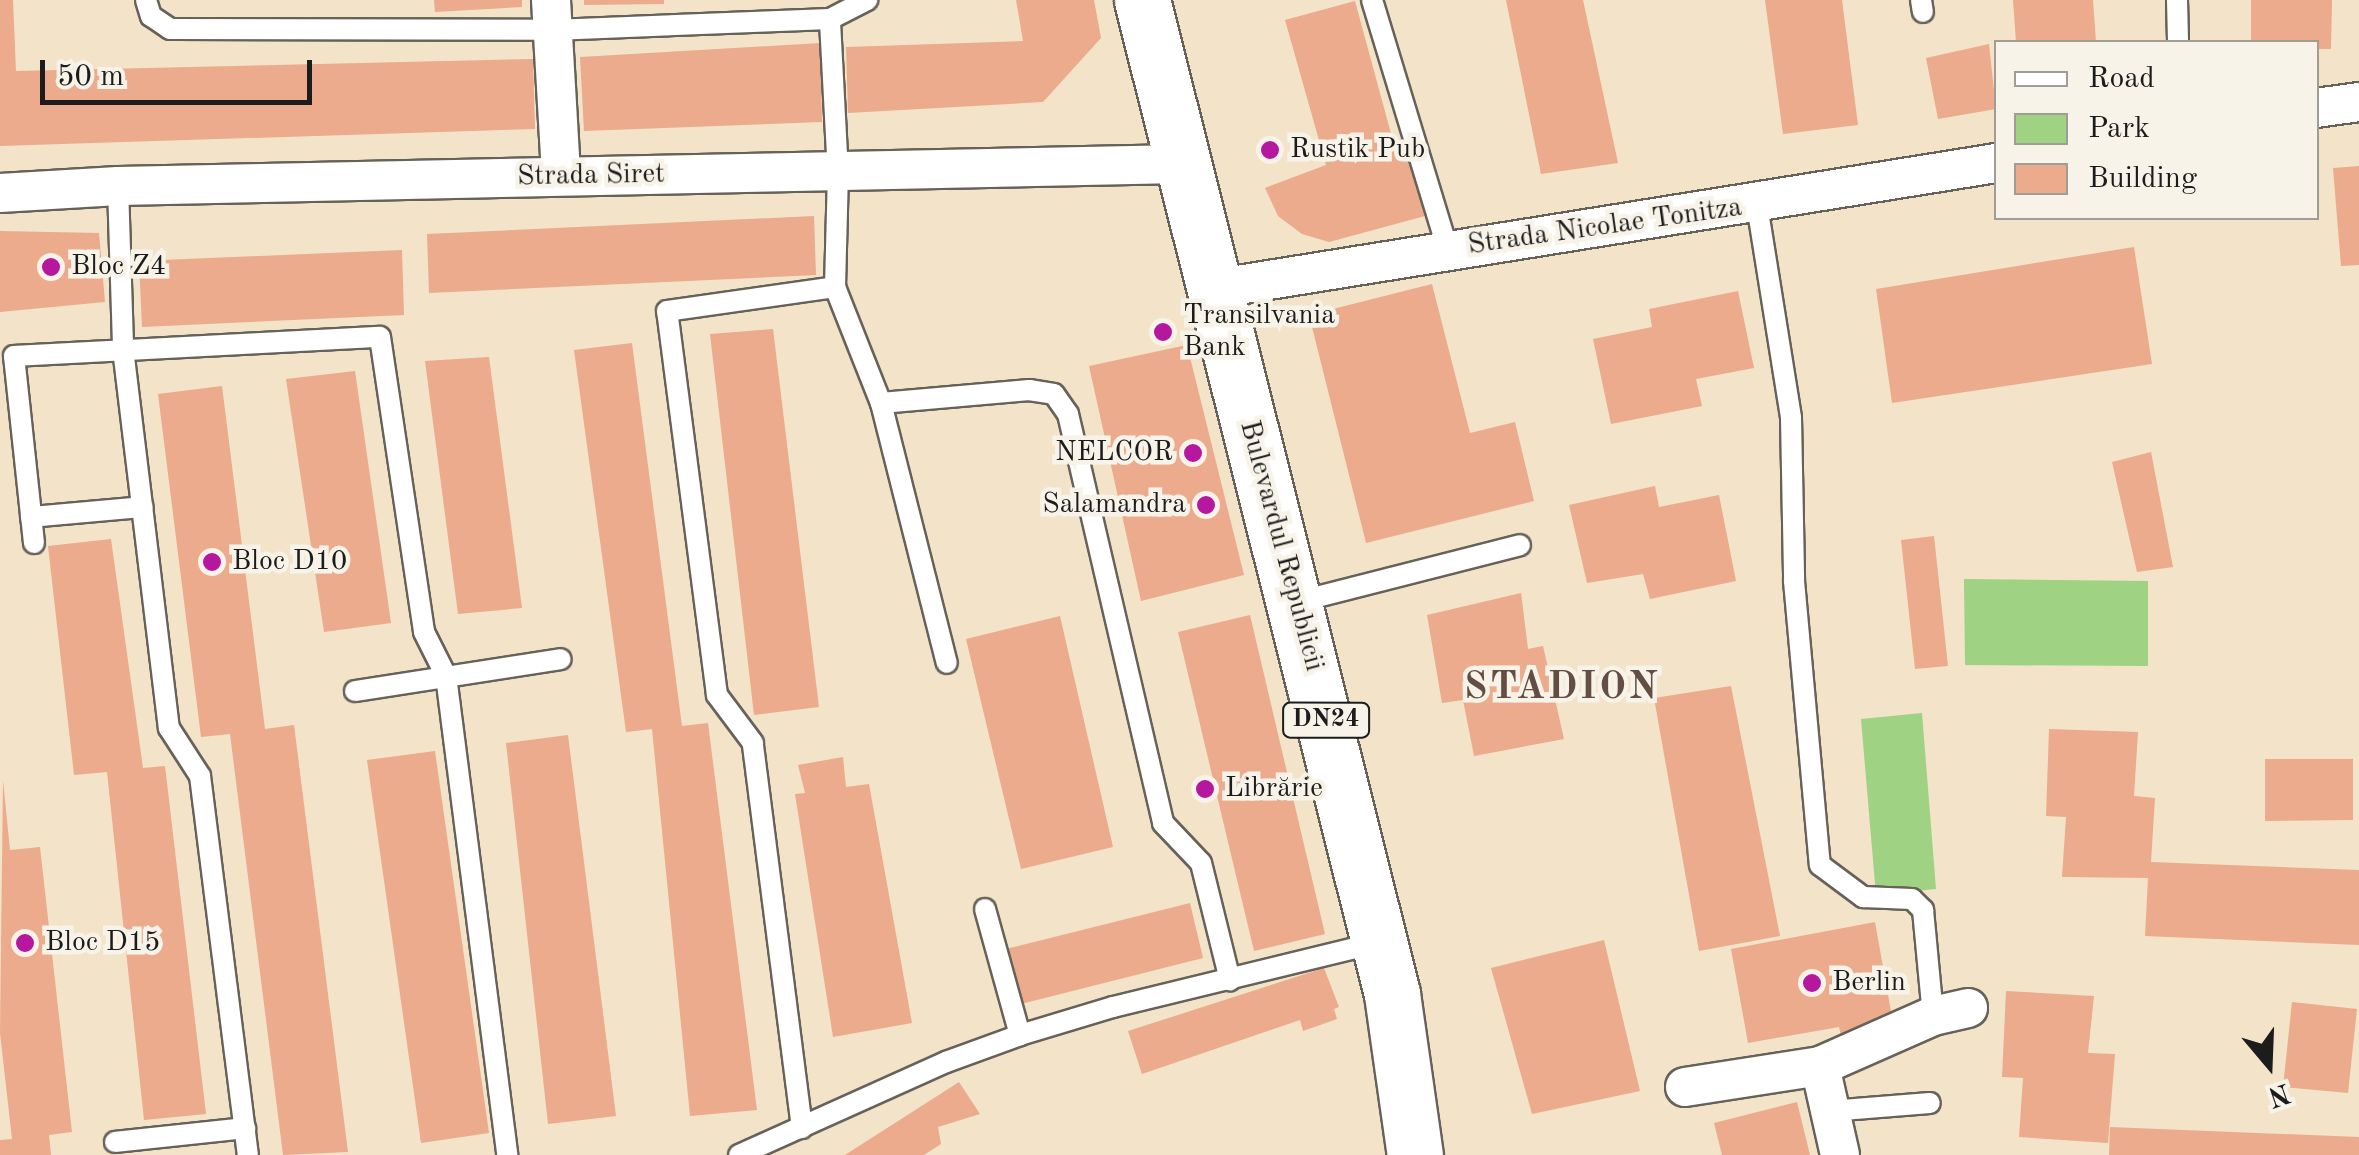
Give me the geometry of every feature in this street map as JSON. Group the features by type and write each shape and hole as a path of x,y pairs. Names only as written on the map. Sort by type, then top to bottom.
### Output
{"main road":[{"name":"Bulevardul Republicii","path":"1142,0 1380,942 1398,1020 1415,1155"}],"street":[{"path":"552,15 561,176"},
{"path":"2319,108 2359,102"},
{"name":"Strada Nicolae Tonitza","path":"1213,290 1448,250 1757,205 1994,163"},
{"name":"Strada Siret","path":"0,193 118,186 1181,164"},
{"path":"1684,1087 1820,1066 1950,1012"},
{"path":"1820,1066 1840,1155"}],"lane":[{"path":"146,0 151,16 170,29 552,15 830,19 868,0"},
{"path":"1372,0 1448,250"},
{"path":"2177,0 2178,40"},
{"path":"830,19 838,174 835,287 880,403 946,663"},
{"path":"118,186 124,349 169,728 200,776 248,1155"},
{"path":"1757,205 1791,418 1794,581 1820,866 1863,897 1912,899 1923,910 1950,1012"},
{"path":"802,1128 752,743 716,695 667,311 835,287"},
{"path":"34,543 14,356 380,337 424,632 446,676 507,1155"},
{"path":"880,403 1028,390 1054,394 1068,414 1164,824 1201,863 1230,980"},
{"path":"32,518 142,507"},
{"path":"1297,602 1520,545"},
{"path":"355,692 561,659"},
{"path":"985,909 1020,1035"},
{"path":"739,1155 946,1062 1020,1035 1113,1007 1380,942"},
{"path":"1830,1111 1930,1103"},
{"path":"115,1142 244,1128"}],"green space":[{"path":"1964,579 2148,581 2148,666 1965,665"},
{"path":"1922,713 1936,889 1876,895 1861,719"}],"building":[{"path":"0,0 13,0 16,71 533,59 535,129 0,146"},
{"path":"434,0 522,0 522,7 435,12"},
{"path":"584,0 664,0 664,4 584,5"},
{"path":"1016,0 1094,0 1101,38 1043,102 848,113 846,47 1023,41"},
{"path":"1506,0 1583,0 1618,163 1541,174"},
{"path":"1765,0 1842,0 1858,125 1783,134"},
{"path":"2013,0 2093,0 2096,40 2016,40"},
{"path":"2251,0 2332,0 2331,49 2319,49 2319,40 2251,40"},
{"path":"1355,1 1393,141 1405,138 1425,216 1329,242 1302,234 1278,216 1265,188 1326,165 1285,20"},
{"path":"820,43 822,122 584,131 580,57"},
{"path":"1989,44 1994,109 1938,119 1926,58"},
{"path":"2359,166 2359,265 2341,266 2333,168"},
{"path":"814,216 816,275 429,293 427,234"},
{"name":"Bloc Z4","path":"0,231 99,233 105,302 0,312"},
{"path":"2134,247 2152,364 1892,403 1876,289"},
{"path":"402,250 404,315 142,327 139,261"},
{"path":"1432,284 1470,433 1515,422 1534,501 1366,543 1309,315"},
{"path":"1738,291 1754,368 1696,379 1702,406 1611,424 1593,339 1652,327 1649,309"},
{"path":"773,329 819,707 754,715 710,334"},
{"path":"632,343 682,726 708,723 757,1110 690,1116 652,729 626,732 574,350"},
{"path":"1187,345 1244,575 1141,601 1089,366"},
{"path":"489,357 522,608 458,614 425,361"},
{"path":"355,371 391,623 324,632 286,379"},
{"path":"222,386 265,729 294,725 348,1152 283,1155 230,734 201,737 158,394"},
{"path":"2151,452 2173,567 2137,572 2112,462"},
{"path":"1655,486 1659,507 1719,495 1736,581 1650,599 1643,574 1587,583 1569,505"},
{"path":"1934,536 1948,666 1915,669 1901,540"},
{"path":"111,539 143,768 165,766 206,1114 144,1120 107,772 74,775 48,546"},
{"path":"1521,593 1528,649 1543,646 1564,739 1474,756 1463,700 1442,703 1427,615"},
{"path":"1250,615 1325,934 1254,951 1178,632"},
{"path":"1060,616 1113,847 1021,869 966,639"},
{"path":"1731,686 1780,936 1699,951 1654,698"},
{"path":"2049,729 2138,732 2134,796 2155,798 2151,862 2359,870 2359,945 2145,936 2148,878 2062,877 2066,817 2046,816"},
{"path":"568,735 616,1116 548,1124 506,743"},
{"path":"435,751 489,1133 421,1143 367,760"},
{"path":"843,757 846,787 869,784 912,1023 833,1037 795,794 805,793 798,765"},
{"path":"2265,759 2353,759 2353,820 2265,821"},
{"name":"Bloc D15","path":"3,780 10,850 40,847 72,1132 49,1135 51,1155 0,1155 0,1140 12,1139 0,1033"},
{"path":"1190,903 1203,958 1017,1005 1002,950"},
{"name":"Berlin","path":"1875,922 1892,1017 1867,1022 1869,1031 1841,1036 1839,1027 1748,1043 1731,949"},
{"path":"1604,940 1640,1091 1532,1114 1491,968"},
{"path":"1324,968 1339,1007 1334,1009 1337,1019 1303,1031 1300,1020 1142,1074 1128,1031"},
{"path":"2006,991 2094,996 2088,1053 2115,1054 2108,1143 2019,1137 2023,1078 2002,1077"},
{"path":"2292,1002 2357,1009 2348,1093 2283,1087"},
{"path":"959,1082 980,1114 938,1127 941,1144 924,1155 845,1155"},
{"path":"1797,1102 1810,1155 1722,1155 1714,1123"},
{"path":"2110,1127 2359,1137 2359,1155 2109,1155"}],"place":[{"name":"Rustik Pub","path":"1270,150"},
{"name":"Bloc Z4","path":"51,267"},
{"name":"Transilvania Bank","path":"1163,332"},
{"name":"NELCOR","path":"1193,453"},
{"name":"Salamandra","path":"1206,505"},
{"name":"Bloc D10","path":"212,562"},
{"name":"Librărie","path":"1205,789"},
{"name":"Bloc D15","path":"25,943"},
{"name":"Berlin","path":"1812,983"}],"district":[{"name":"STADION","path":"1562,689"}]}
